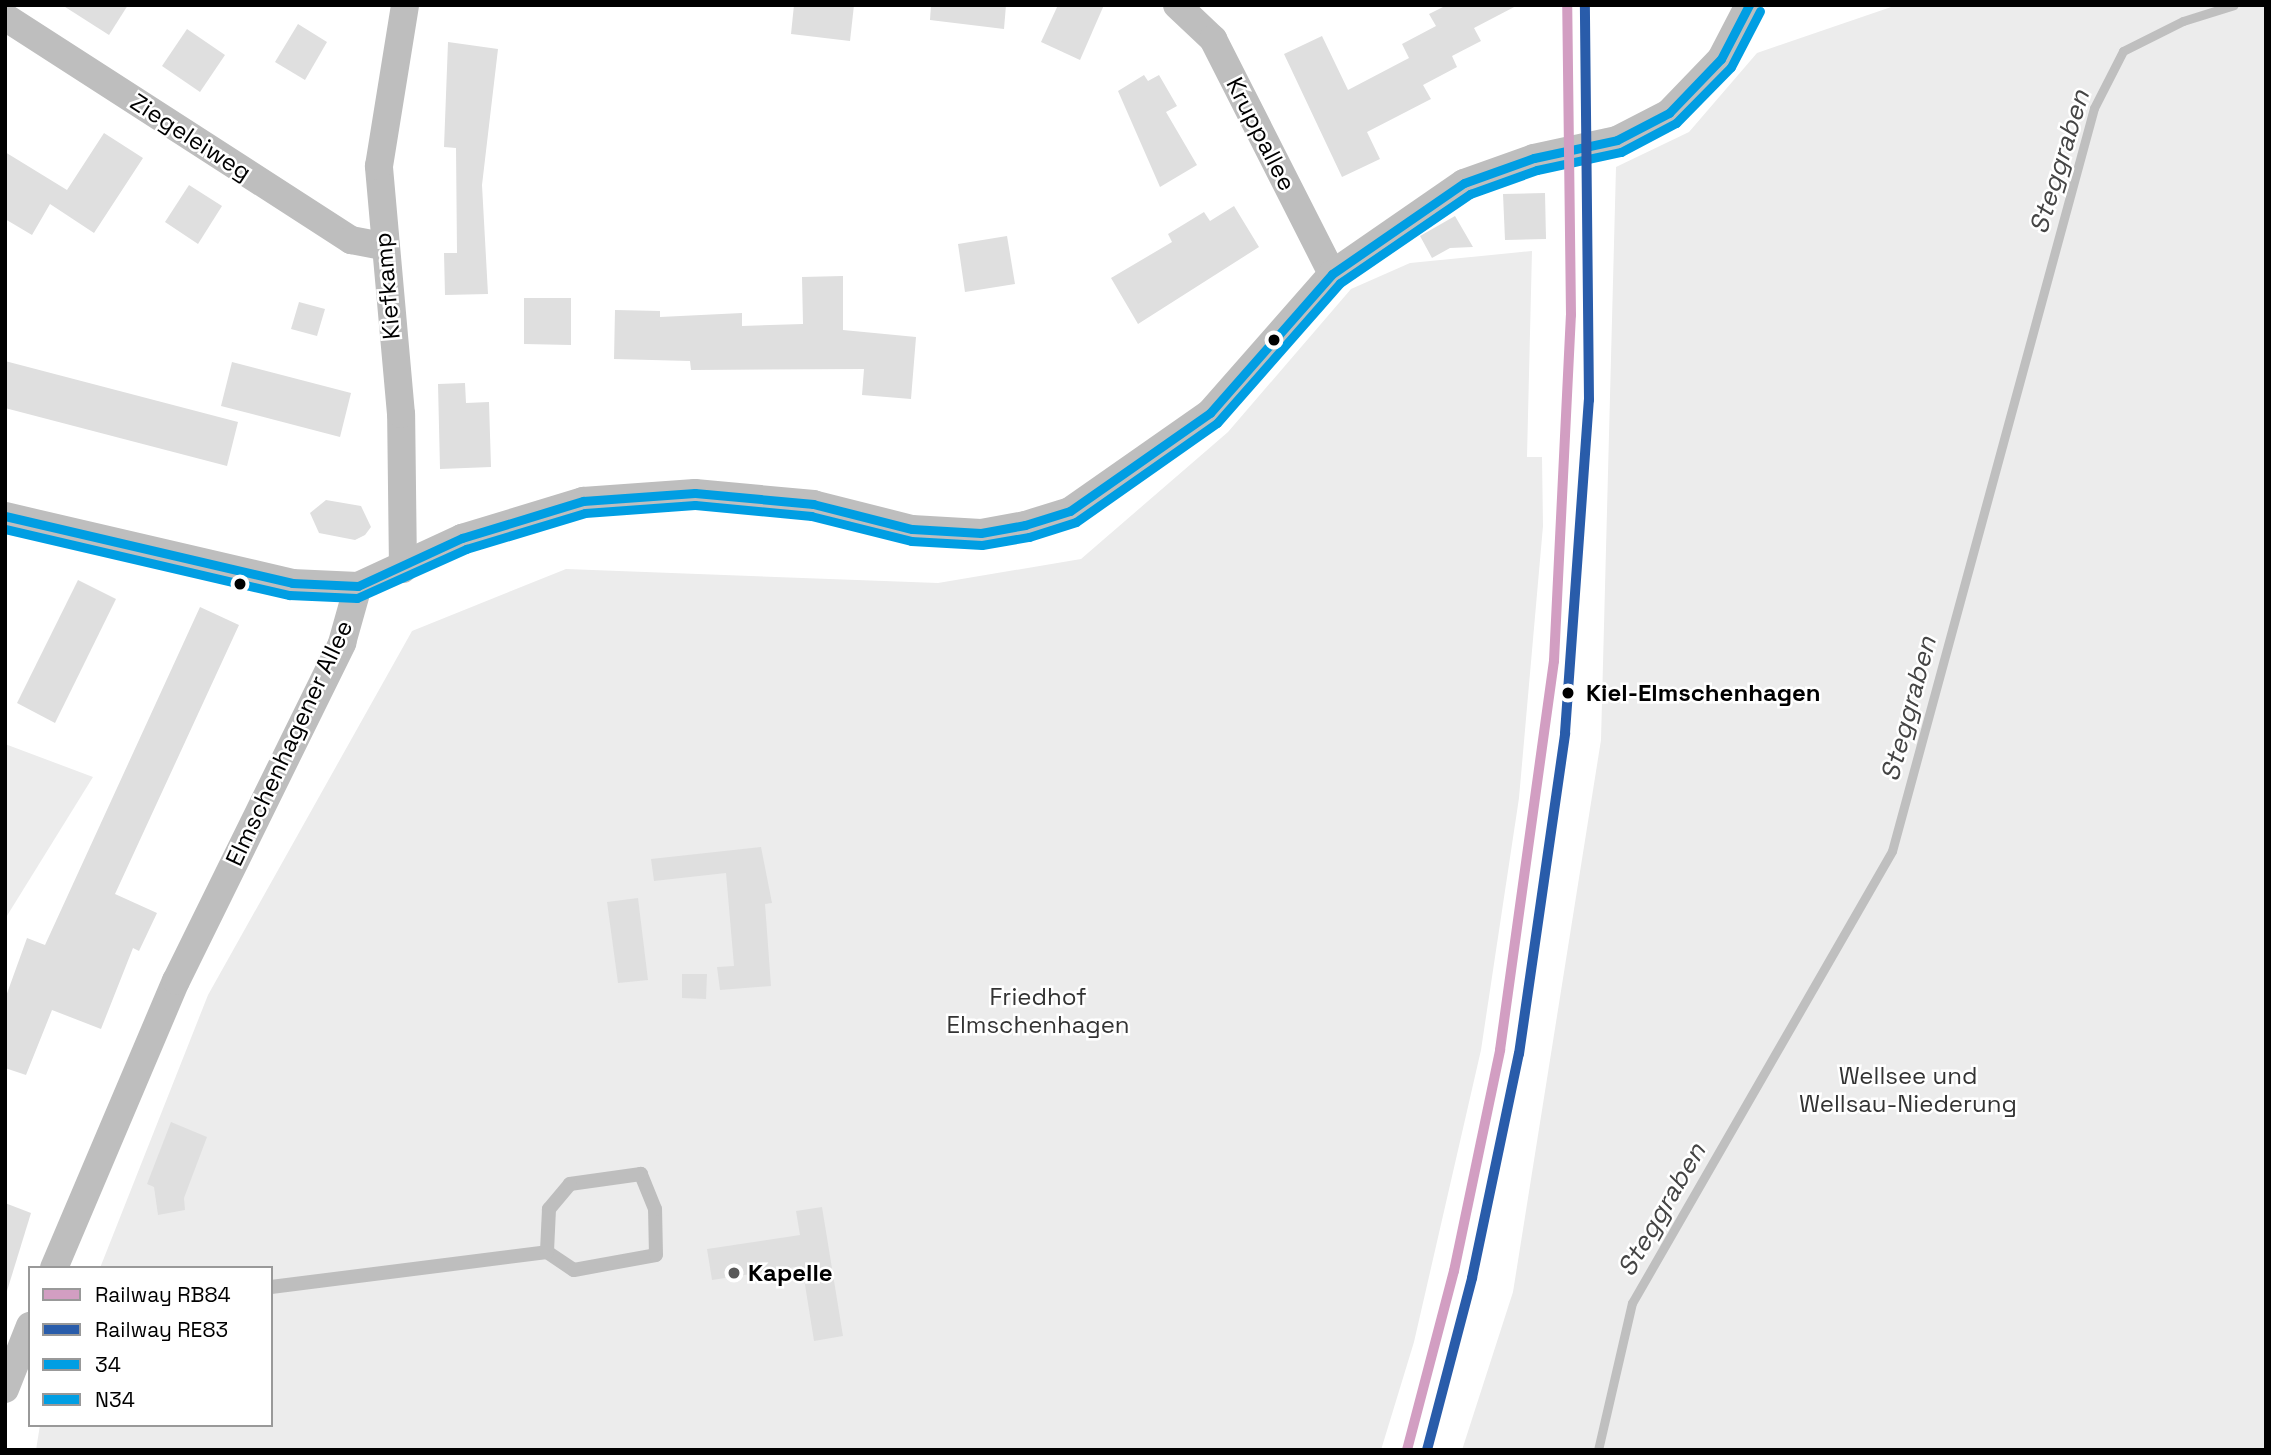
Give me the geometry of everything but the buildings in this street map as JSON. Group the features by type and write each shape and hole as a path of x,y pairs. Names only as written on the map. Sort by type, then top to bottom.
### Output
{"street":[{"name":"Kiefkamp","path":"403,569 401,414 382,246 379,166 405,5"},
{"name":"Kruppallee","path":"1177,5 1213,38 1332,274"},
{"path":"5,516 292,583 358,586 403,569 462,538 583,501 708,494 813,504 912,529 981,533 1070,511 1210,413 1332,274 1464,183 1534,158 1617,139 1669,113 1721,59 1749,5"},
{"name":"Ziegeleiweg","path":"5,17 351,240 382,246"},
{"name":"Elmschenhagener Allee","path":"55,1266 176,981 342,643 358,586"},
{"path":"5,1389 28,1331"}],"lane":[{"path":"273,1287 547,1252 574,1270 656,1255 654,1209 641,1174 570,1184 549,1209 547,1252"}],"green space":[{"name":"Wellsee und Wellsau-Niederung","path":"1897,5 2266,5 2266,1450 1462,1450 1513,1292 1601,740 1616,167 1689,132 1757,53"},
{"name":"Friedhof Elmschenhagen","path":"1532,251 1527,457 1542,457 1543,526 1519,798 1481,1050 1414,1342 1381,1450 36,1450 40,1427 273,1427 273,1266 101,1266 208,995 412,631 566,569 938,583 1081,559 1228,432 1351,289 1410,263"},
{"path":"5,744 93,777 5,919"}],"waterway":[{"name":"Steggraben","path":"1598,1450 1632,1303 1892,851 2094,108 2123,51 2183,21 2234,5"}],"rail line":[{"name":"RB84","path":"1407,1450 1454,1271 1500,1050 1554,661 1571,315 1567,5"},
{"name":"RE83","path":"1427,1450 1472,1278 1519,1054 1565,733 1589,400 1585,5"}],"transit line":[{"name":"34","path":"5,516 292,583 358,586 462,538 583,501 695,493 813,504 912,529 981,533 1025,525 1070,511 1210,413 1332,274 1464,183 1534,158 1617,140 1669,113 1721,59 1749,5"},
{"name":"N34","path":"5,529 289,595 357,598 466,549 585,513 695,505 811,516 911,541 982,545 1029,537 1076,522 1217,423 1340,283 1470,194 1537,170 1621,152 1676,123 1731,67 1760,11"}],"place":[{"name":"Kiel-Elmschenhagen","path":"1568,693"},
{"name":"Kapelle","path":"734,1273"}]}
